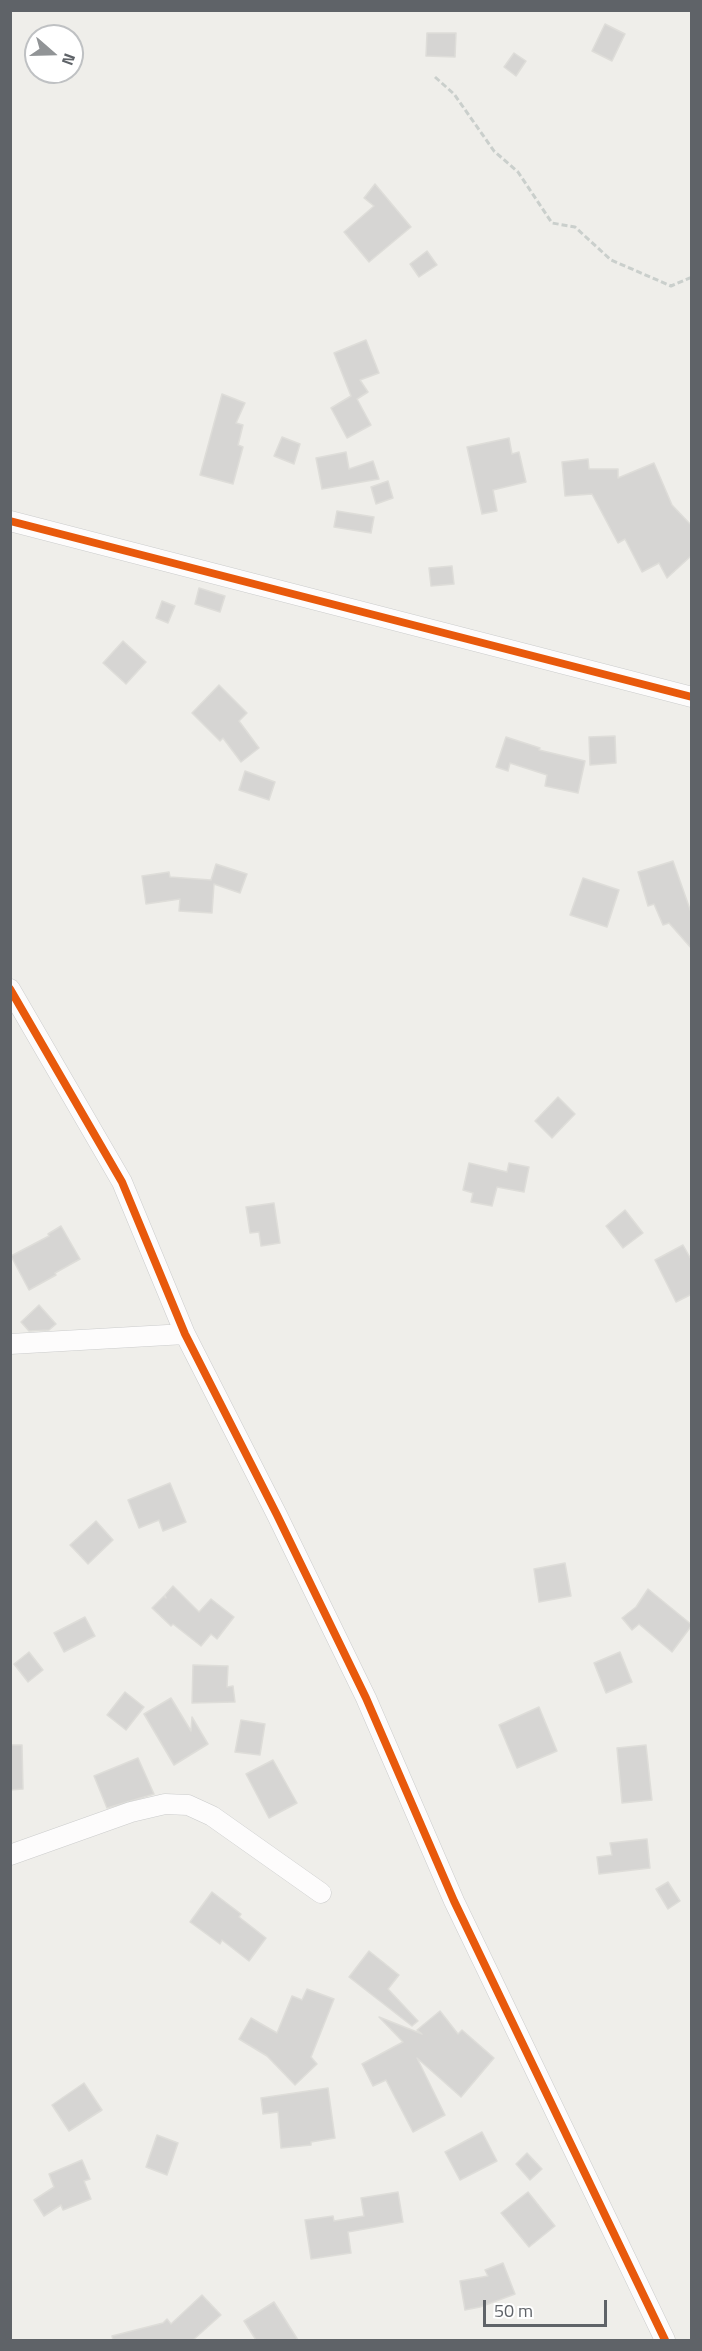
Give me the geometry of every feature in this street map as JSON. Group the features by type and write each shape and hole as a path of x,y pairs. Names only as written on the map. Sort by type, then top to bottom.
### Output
{"street":[{"path":"10,521 692,697"},
{"path":"10,989 122,1182 185,1334 366,1698 454,1901 665,2340"},
{"path":"10,1344 185,1334"},
{"path":"10,1855 131,1812 165,1804 188,1805 212,1816 321,1893"}],"path":[{"path":"435,77 454,93 494,151 518,172 552,223 575,227 611,260 671,286 692,277"}],"building":[{"path":"605,24 625,34 612,61 592,51"},
{"path":"427,33 456,33 455,57 426,56"},
{"path":"514,53 526,61 516,76 504,67"},
{"path":"375,184 411,227 369,262 344,232 374,206 364,198"},
{"path":"427,251 437,265 419,277 410,264"},
{"path":"366,340 379,373 360,380 368,392 357,399 371,425 347,438 331,408 351,396 334,353"},
{"path":"222,394 245,403 236,423 243,425 238,445 243,447 233,484 200,475"},
{"path":"282,437 300,444 294,464 274,456"},
{"path":"509,438 512,454 519,452 526,482 493,490 497,511 482,514 467,447"},
{"path":"346,452 349,469 373,461 379,479 322,489 316,458"},
{"path":"588,459 589,469 618,469 618,478 654,463 672,505 692,526 692,555 667,578 659,563 642,572 625,539 618,543 592,494 565,496 562,462"},
{"path":"388,481 393,498 376,504 371,487"},
{"path":"337,511 374,517 371,533 334,527"},
{"path":"452,566 454,584 431,586 429,568"},
{"path":"199,588 225,596 220,612 195,604"},
{"path":"162,601 175,606 168,623 156,618"},
{"path":"123,641 146,662 126,684 103,663"},
{"path":"219,685 247,713 239,721 259,748 241,762 223,738 220,741 192,713"},
{"path":"615,736 616,763 590,765 589,737"},
{"path":"506,737 540,748 539,750 585,761 578,793 545,786 547,775 510,763 508,771 496,767"},
{"path":"245,771 275,782 269,800 239,790"},
{"path":"673,861 692,915 692,949 669,923 663,925 654,904 648,906 638,872"},
{"path":"216,864 247,874 240,893 214,884 212,913 179,911 180,899 146,904 142,876 169,872 170,877 211,880"},
{"path":"583,878 619,890 607,927 570,915"},
{"path":"558,1097 575,1114 552,1138 535,1121"},
{"path":"469,1163 507,1172 509,1163 529,1167 524,1192 497,1187 492,1206 471,1202 473,1193 463,1190"},
{"path":"274,1203 280,1243 261,1246 259,1232 250,1233 246,1207"},
{"path":"625,1210 643,1233 623,1248 606,1226"},
{"path":"61,1226 80,1259 29,1290 11,1256 49,1236 48,1234"},
{"path":"683,1245 692,1261 692,1294 676,1302 655,1260"},
{"path":"39,1305 56,1324 49,1330 29,1331 21,1322"},
{"path":"170,1483 186,1522 163,1531 159,1520 139,1528 128,1500"},
{"path":"96,1521 113,1540 88,1564 70,1545"},
{"path":"565,1563 571,1596 539,1602 534,1569"},
{"path":"173,1586 199,1612 211,1599 234,1617 217,1639 211,1634 201,1646 173,1624 171,1626 152,1608 164,1596 166,1598 165,1595"},
{"path":"648,1589 692,1625 672,1652 639,1624 632,1630 622,1618 636,1607"},
{"path":"85,1617 95,1636 64,1652 54,1633"},
{"path":"29,1652 43,1670 28,1682 14,1664"},
{"path":"620,1652 632,1682 606,1693 594,1663"},
{"path":"193,1665 228,1666 227,1687 233,1686 235,1702 192,1703"},
{"path":"125,1692 144,1707 126,1730 107,1715"},
{"path":"171,1698 191,1731 192,1717 208,1744 174,1765 144,1714"},
{"path":"539,1707 557,1751 517,1768 499,1725"},
{"path":"241,1720 265,1724 260,1755 235,1752"},
{"path":"10,1745 22,1745 23,1789 10,1790"},
{"path":"646,1745 652,1800 622,1803 617,1748"},
{"path":"138,1758 154,1794 107,1808 94,1776"},
{"path":"273,1760 297,1803 269,1818 246,1774"},
{"path":"647,1839 650,1868 599,1874 597,1857 612,1855 610,1843"},
{"path":"668,1882 680,1901 668,1909 656,1889"},
{"path":"212,1892 241,1914 239,1917 266,1938 249,1961 222,1940 220,1944 190,1922"},
{"path":"369,1951 399,1975 388,1989 418,2021 412,2026 349,1977"},
{"path":"307,1989 334,1999 311,2057 317,2064 295,2085 267,2056 239,2039 251,2018 277,2033 292,1996 302,2000"},
{"path":"440,2011 458,2034 462,2030 494,2058 461,2097 417,2058 445,2115 413,2132 386,2080 373,2086 362,2064 403,2042 379,2017 422,2034 417,2030"},
{"path":"84,2083 102,2110 69,2131 52,2105"},
{"path":"328,2088 335,2138 311,2142 311,2145 281,2148 278,2112 263,2114 261,2098"},
{"path":"482,2132 497,2161 460,2180 445,2152"},
{"path":"157,2135 178,2143 167,2175 146,2167"},
{"path":"527,2153 542,2169 530,2180 516,2164"},
{"path":"82,2160 90,2179 84,2181 91,2199 63,2210 61,2205 44,2216 34,2200 54,2187 49,2174"},
{"path":"398,2192 403,2222 348,2232 351,2253 311,2259 305,2220 333,2216 334,2221 364,2216 361,2198"},
{"path":"528,2192 555,2226 529,2247 501,2213"},
{"path":"503,2263 515,2294 465,2310 460,2281 488,2276 485,2270"},
{"path":"202,2295 221,2315 193,2340 113,2340 112,2336 163,2323 167,2319 171,2324"},
{"path":"274,2302 298,2340 256,2340 244,2321"}],"cycle path":[{"path":"10,521 692,697"},
{"path":"10,989 122,1182 185,1334 366,1698 454,1901 665,2340"}]}
